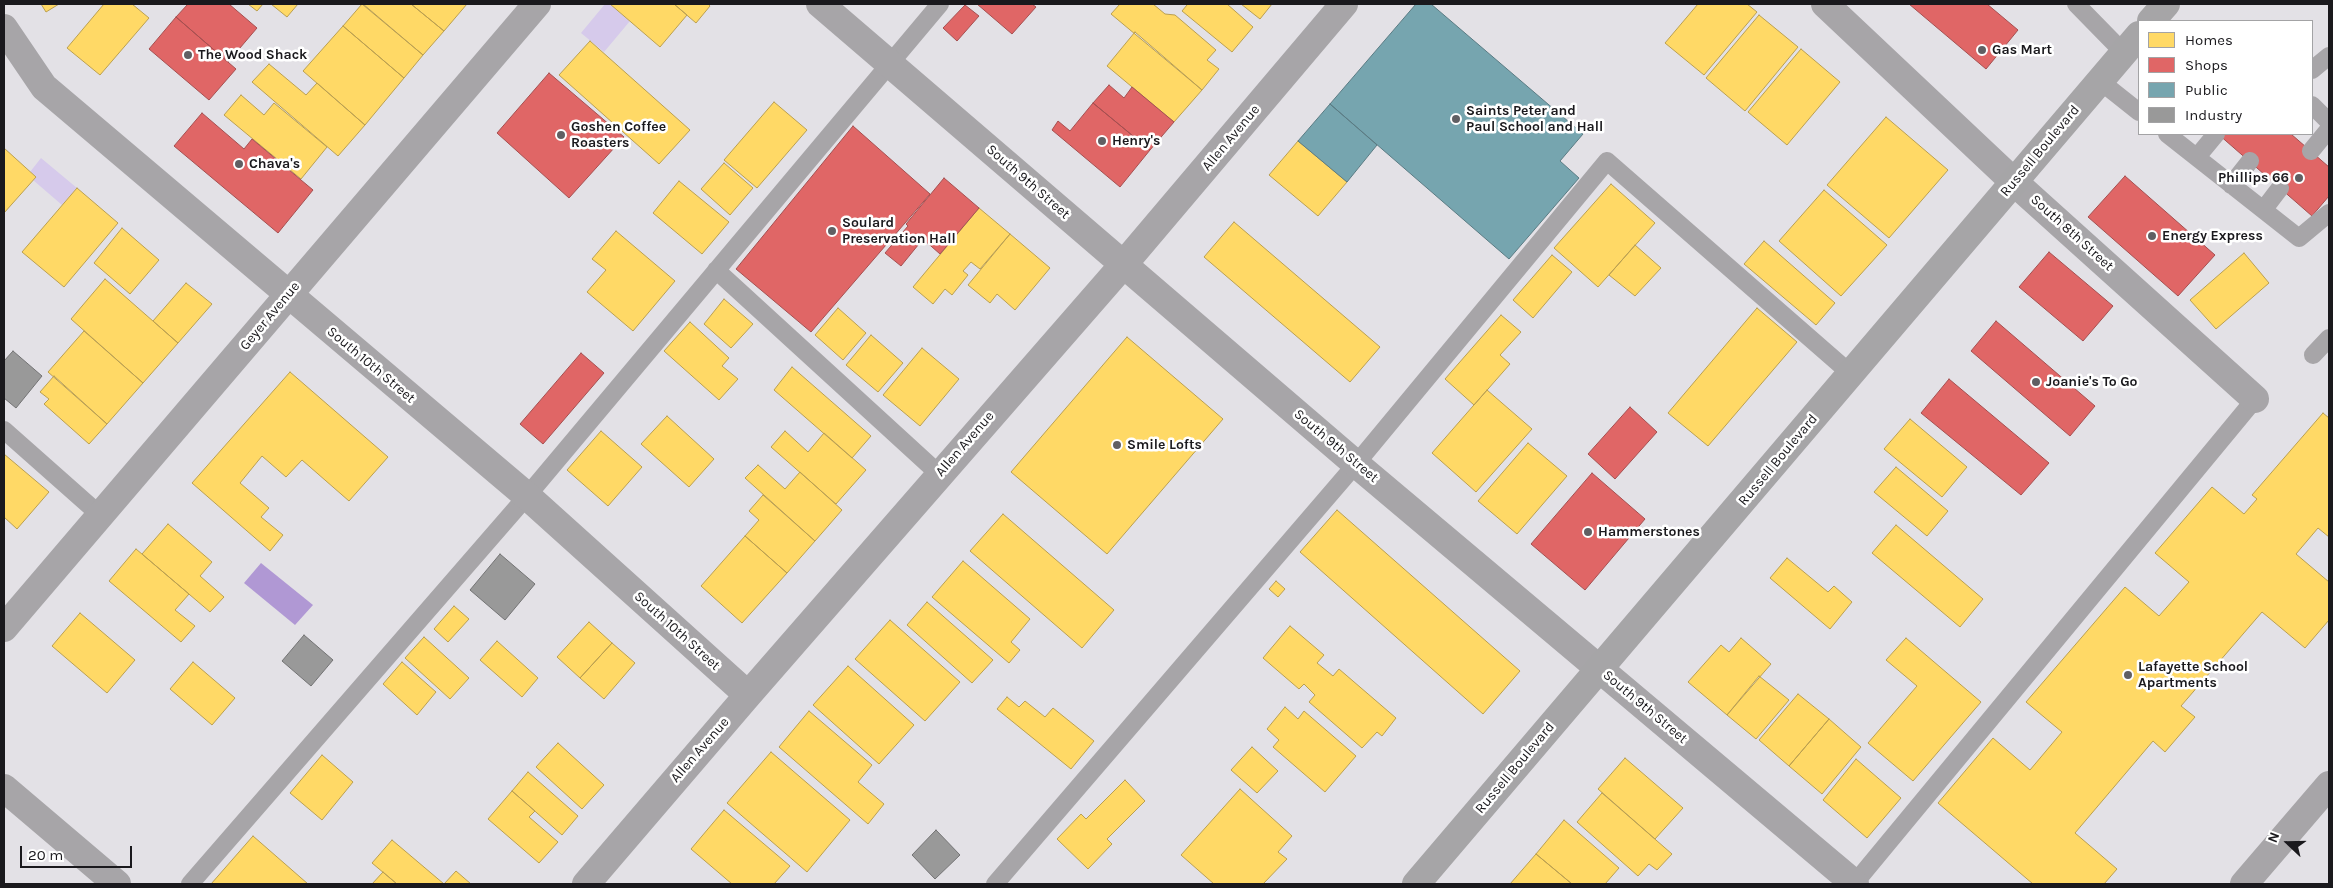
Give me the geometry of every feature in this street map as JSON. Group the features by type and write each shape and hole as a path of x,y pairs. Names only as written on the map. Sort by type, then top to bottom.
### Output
{"main road":[{"name":"Russell Boulevard","path":"1416,884 2132,44"}],"street":[{"name":"Geyer Avenue","path":"4,628 537,4"},
{"name":"South 9th Street","path":"820,4 1356,464 1854,884"},
{"name":"Allen Avenue","path":"586,884 939,474 1123,265 1344,4"},
{"name":"South 8th Street","path":"1825,4 2014,182 2255,399"},
{"name":"South 10th Street","path":"4,28 44,86 527,496 748,695"},
{"path":"2244,884 2329,785"},
{"path":"4,788 117,884"}],"lane":[{"path":"190,884 527,496 940,4"},
{"path":"2076,4 2132,44"},
{"path":"2313,69 2329,56"},
{"path":"2100,81 2138,111"},
{"path":"2313,106 2329,122"},
{"path":"2311,151 2329,129"},
{"path":"2168,135 2299,238 2329,213"},
{"path":"2197,157 2215,135"},
{"path":"995,884 1356,464 1607,160 1851,374"},
{"path":"2231,184 2250,162"},
{"path":"2264,210 2280,188"},
{"path":"716,270 939,474"},
{"path":"2313,355 2329,338"},
{"path":"1854,884 2255,399"},
{"path":"4,430 100,515"}],"shaded area":[{"path":"605,4 610,4 630,21 604,52 581,33"},
{"path":"41,158 77,188 62,205 33,180 36,177 30,172"},
{"path":"261,563 313,605 295,625 244,583"}],"building: Homes":[{"path":"41,4 59,4 46,12"},
{"path":"104,4 132,4 149,18 100,75 67,48"},
{"path":"248,4 263,4 257,11"},
{"path":"271,4 298,4 287,17"},
{"path":"362,4 423,55 404,78 343,26"},
{"path":"363,4 411,4 444,31 423,55"},
{"path":"411,4 467,4 444,31"},
{"path":"610,4 674,4 687,15 660,47"},
{"path":"674,4 708,4 710,6 696,23"},
{"path":"1120,4 1153,4 1165,14 1175,15 1216,50 1207,60 1219,69 1202,90 1111,14"},
{"path":"1186,4 1227,4 1253,27 1232,52 1182,11"},
{"path":"1241,4 1272,4 1260,19"},
{"path":"1698,4 1747,4 1757,12 1704,75 1665,43"},
{"path":"1759,15 1798,47 1745,111 1706,78"},
{"path":"343,26 404,78 365,125 303,71"},
{"path":"1135,32 1202,90 1174,122 1107,66"},
{"path":"590,41 690,130 659,164 559,75"},
{"path":"1801,49 1840,82 1787,145 1748,112"},
{"path":"269,64 306,95 317,83 365,125 338,156 252,82"},
{"path":"241,95 264,115 274,103 327,147 301,179 224,115"},
{"path":"774,102 807,130 757,188 724,160"},
{"path":"1886,117 1948,170 1889,238 1827,185"},
{"path":"1298,141 1347,182 1318,216 1269,175"},
{"path":"4,148 36,177 4,213"},
{"path":"724,163 753,188 730,215 701,189"},
{"path":"679,181 729,222 702,254 653,213"},
{"path":"1611,184 1655,223 1598,287 1554,248"},
{"path":"77,188 118,223 64,287 22,252"},
{"path":"1824,190 1887,245 1841,296 1779,241"},
{"path":"979,208 1010,234 980,269 971,262 963,271 968,275 952,295 945,289 933,304 913,287"},
{"path":"1234,222 1380,347 1350,382 1204,257"},
{"path":"122,228 159,260 130,294 94,263"},
{"path":"616,231 675,281 633,331 587,292 606,270 592,259"},
{"path":"1010,234 1050,268 1015,310 997,294 990,303 968,285"},
{"path":"1764,241 1835,303 1816,325 1744,264"},
{"path":"1635,245 1661,268 1635,296 1609,275"},
{"path":"2244,253 2269,283 2216,329 2190,300"},
{"path":"1552,255 1572,272 1533,318 1513,300"},
{"path":"105,279 178,343 143,383 71,319"},
{"path":"186,283 212,304 178,343 153,321"},
{"path":"724,299 753,324 731,348 704,324"},
{"path":"838,308 866,333 843,360 815,335"},
{"path":"1757,308 1797,342 1708,446 1668,413"},
{"path":"1501,315 1521,332 1500,355 1510,364 1474,405 1445,379"},
{"path":"690,322 729,358 722,366 738,379 719,400 664,351"},
{"path":"84,331 143,383 107,424 48,372"},
{"path":"871,335 903,363 878,392 846,365"},
{"name":"Smile Lofts","path":"1127,337 1223,419 1107,554 1011,472"},
{"path":"922,348 959,379 920,426 883,395"},
{"path":"792,367 871,436 852,458 774,390"},
{"path":"290,372 388,457 349,501 302,460 286,477 262,456 240,483 269,508 261,517 283,535 270,551 192,483"},
{"path":"54,376 107,424 89,444 44,404 49,399 40,392"},
{"path":"1487,390 1532,429 1476,492 1432,453"},
{"name":"Lafayette School Apartments","path":"2323,413 2329,418 2329,537 2318,528 2296,554 2329,582 2329,620 2305,648 2262,612 2181,706 2195,717 2165,752 2153,741 2075,833 2117,869 2104,884 2033,884 1938,803 1993,738 2030,770 2062,732 2026,702 2125,587 2159,616 2189,582 2155,553 2212,487 2244,514 2257,499 2252,495"},
{"path":"667,416 714,459 689,487 641,444"},
{"path":"1910,419 1967,467 1942,497 1884,449"},
{"path":"601,431 642,467 608,506 567,470"},
{"path":"785,431 808,452 824,433 866,470 836,504 771,447"},
{"path":"1528,443 1567,476 1517,534 1478,501"},
{"path":"4,454 49,492 17,529 4,517"},
{"path":"758,465 785,489 800,472 842,510 815,541 745,478"},
{"path":"1896,467 1948,511 1927,536 1874,492"},
{"path":"763,495 815,541 787,573 745,536 759,520 749,511"},
{"path":"1337,510 1520,671 1483,714 1300,552"},
{"path":"1003,514 1114,610 1082,648 970,551"},
{"path":"168,524 212,562 200,576 224,597 210,612 142,554"},
{"path":"1896,525 1983,599 1960,627 1872,553"},
{"path":"745,536 787,573 742,623 701,586"},
{"path":"136,549 189,594 175,610 195,626 181,642 109,581"},
{"path":"1787,558 1828,592 1834,586 1852,602 1830,629 1770,578"},
{"path":"963,561 1030,619 1011,642 1020,650 1009,663 932,597"},
{"path":"1276,581 1285,589 1278,597 1269,589"},
{"path":"927,602 993,660 972,683 907,625"},
{"path":"454,606 469,619 448,642 434,629"},
{"path":"80,613 135,660 107,693 52,646"},
{"path":"890,620 960,682 925,721 855,659"},
{"path":"589,622 612,643 580,678 557,657"},
{"path":"1290,626 1324,655 1317,663 1333,676 1339,669 1396,718 1382,736 1377,732 1362,748 1309,702 1315,695 1304,684 1299,689 1263,658"},
{"path":"424,637 469,678 450,699 405,658"},
{"path":"1741,638 1771,664 1727,715 1688,682 1721,645 1729,652"},
{"path":"1906,638 1981,702 1913,781 1868,743 1917,686 1886,660"},
{"path":"497,641 538,678 522,697 480,660"},
{"path":"612,643 635,663 604,699 580,678"},
{"path":"193,662 235,698 212,725 170,689"},
{"path":"402,662 436,692 417,715 383,684"},
{"path":"848,666 914,725 879,764 813,705"},
{"path":"1759,676 1789,700 1756,739 1727,715"},
{"path":"1798,694 1829,719 1789,766 1759,740"},
{"path":"1007,697 1019,707 1025,701 1045,717 1053,708 1094,741 1071,769 997,709"},
{"path":"1285,707 1298,719 1304,711 1356,756 1325,792 1273,747 1279,740 1267,729"},
{"path":"809,711 872,765 858,782 884,804 868,824 779,747"},
{"path":"1829,719 1861,747 1822,794 1789,766"},
{"path":"558,743 604,785 582,809 536,767"},
{"path":"1252,747 1278,771 1257,793 1231,770"},
{"path":"771,752 850,820 807,872 727,803"},
{"path":"322,755 353,782 322,820 290,793"},
{"path":"1625,758 1683,808 1655,839 1598,789"},
{"path":"1856,759 1901,798 1867,838 1823,800"},
{"path":"528,772 578,816 562,835 512,791"},
{"path":"1125,780 1145,801 1107,839 1112,844 1088,869 1057,839 1081,814 1086,819"},
{"path":"1240,789 1292,836 1278,852 1287,859 1263,884 1214,884 1181,855"},
{"path":"512,791 535,811 529,817 558,842 539,863 488,819"},
{"path":"1602,793 1672,854 1657,870 1649,864 1638,876 1577,822"},
{"path":"724,810 790,866 774,884 732,884 691,849"},
{"path":"1564,820 1619,868 1605,884 1572,884 1536,854"},
{"path":"253,836 308,884 211,884"},
{"path":"392,840 444,884 397,884 372,863"},
{"path":"1536,854 1572,884 1510,884"},
{"path":"456,871 471,884 444,884"},
{"path":"383,872 397,884 372,884"}],"building: Shops":[{"path":"188,4 229,4 257,28 228,62 176,17"},
{"path":"977,4 1032,4 1036,7 1012,34"},
{"name":"Gas Mart","path":"1909,4 1987,4 2018,30 1986,69"},
{"path":"965,5 979,16 957,41 943,28"},
{"name":"The Wood Shack","path":"176,17 236,69 209,100 149,49"},
{"name":"Goshen Coffee Roasters","path":"549,73 624,137 569,198 497,133"},
{"path":"1109,85 1124,98 1132,87 1174,122 1150,150 1093,103"},
{"name":"Henry's","path":"1093,103 1150,150 1120,187 1052,130 1058,121 1070,131"},
{"name":"Chava's","path":"202,113 244,149 252,139 313,190 278,233 174,146"},
{"name":"Soulard Preservation Hall","path":"853,126 930,194 811,332 736,269"},
{"name":"Phillips 66","path":"2219,135 2292,135 2329,167 2329,196 2312,216"},
{"name":"Energy Express","path":"2125,176 2215,255 2178,296 2088,217"},
{"path":"944,178 979,208 940,254 923,239 901,266 885,253"},
{"path":"2049,252 2113,306 2083,341 2019,287"},
{"name":"Joanie's To Go","path":"1996,321 2095,406 2070,436 1971,351"},
{"path":"581,353 604,373 543,444 520,424"},
{"path":"1949,379 2049,463 2021,495 1921,413"},
{"path":"1630,407 1657,432 1615,479 1588,454"},
{"name":"Hammerstones","path":"1592,473 1645,519 1585,590 1531,544"}],"building: Public":[{"name":"Saints Peter and Paul School and Hall","path":"1416,4 1431,4 1583,134 1560,161 1579,178 1509,259 1330,104"},
{"path":"1330,104 1377,145 1347,182 1298,141"}],"building: Industry":[{"path":"13,351 42,376 16,408 4,398 4,361"},
{"path":"500,554 535,584 505,620 470,590"},
{"path":"304,635 333,660 311,686 282,661"},
{"path":"936,830 960,855 935,879 912,855"}],"place":[{"name":"Gas Mart","path":"1982,50"},
{"name":"The Wood Shack","path":"188,55"},
{"name":"Saints Peter and Paul School and Hall","path":"1456,119"},
{"name":"Goshen Coffee Roasters","path":"561,135"},
{"name":"Henry's","path":"1102,141"},
{"name":"Chava's","path":"239,164"},
{"name":"Phillips 66","path":"2299,178"},
{"name":"Soulard Preservation Hall","path":"832,231"},
{"name":"Energy Express","path":"2152,236"},
{"name":"Joanie's To Go","path":"2036,382"},
{"name":"Smile Lofts","path":"1117,445"},
{"name":"Hammerstones","path":"1588,532"},
{"name":"Lafayette School Apartments","path":"2128,675"}]}
